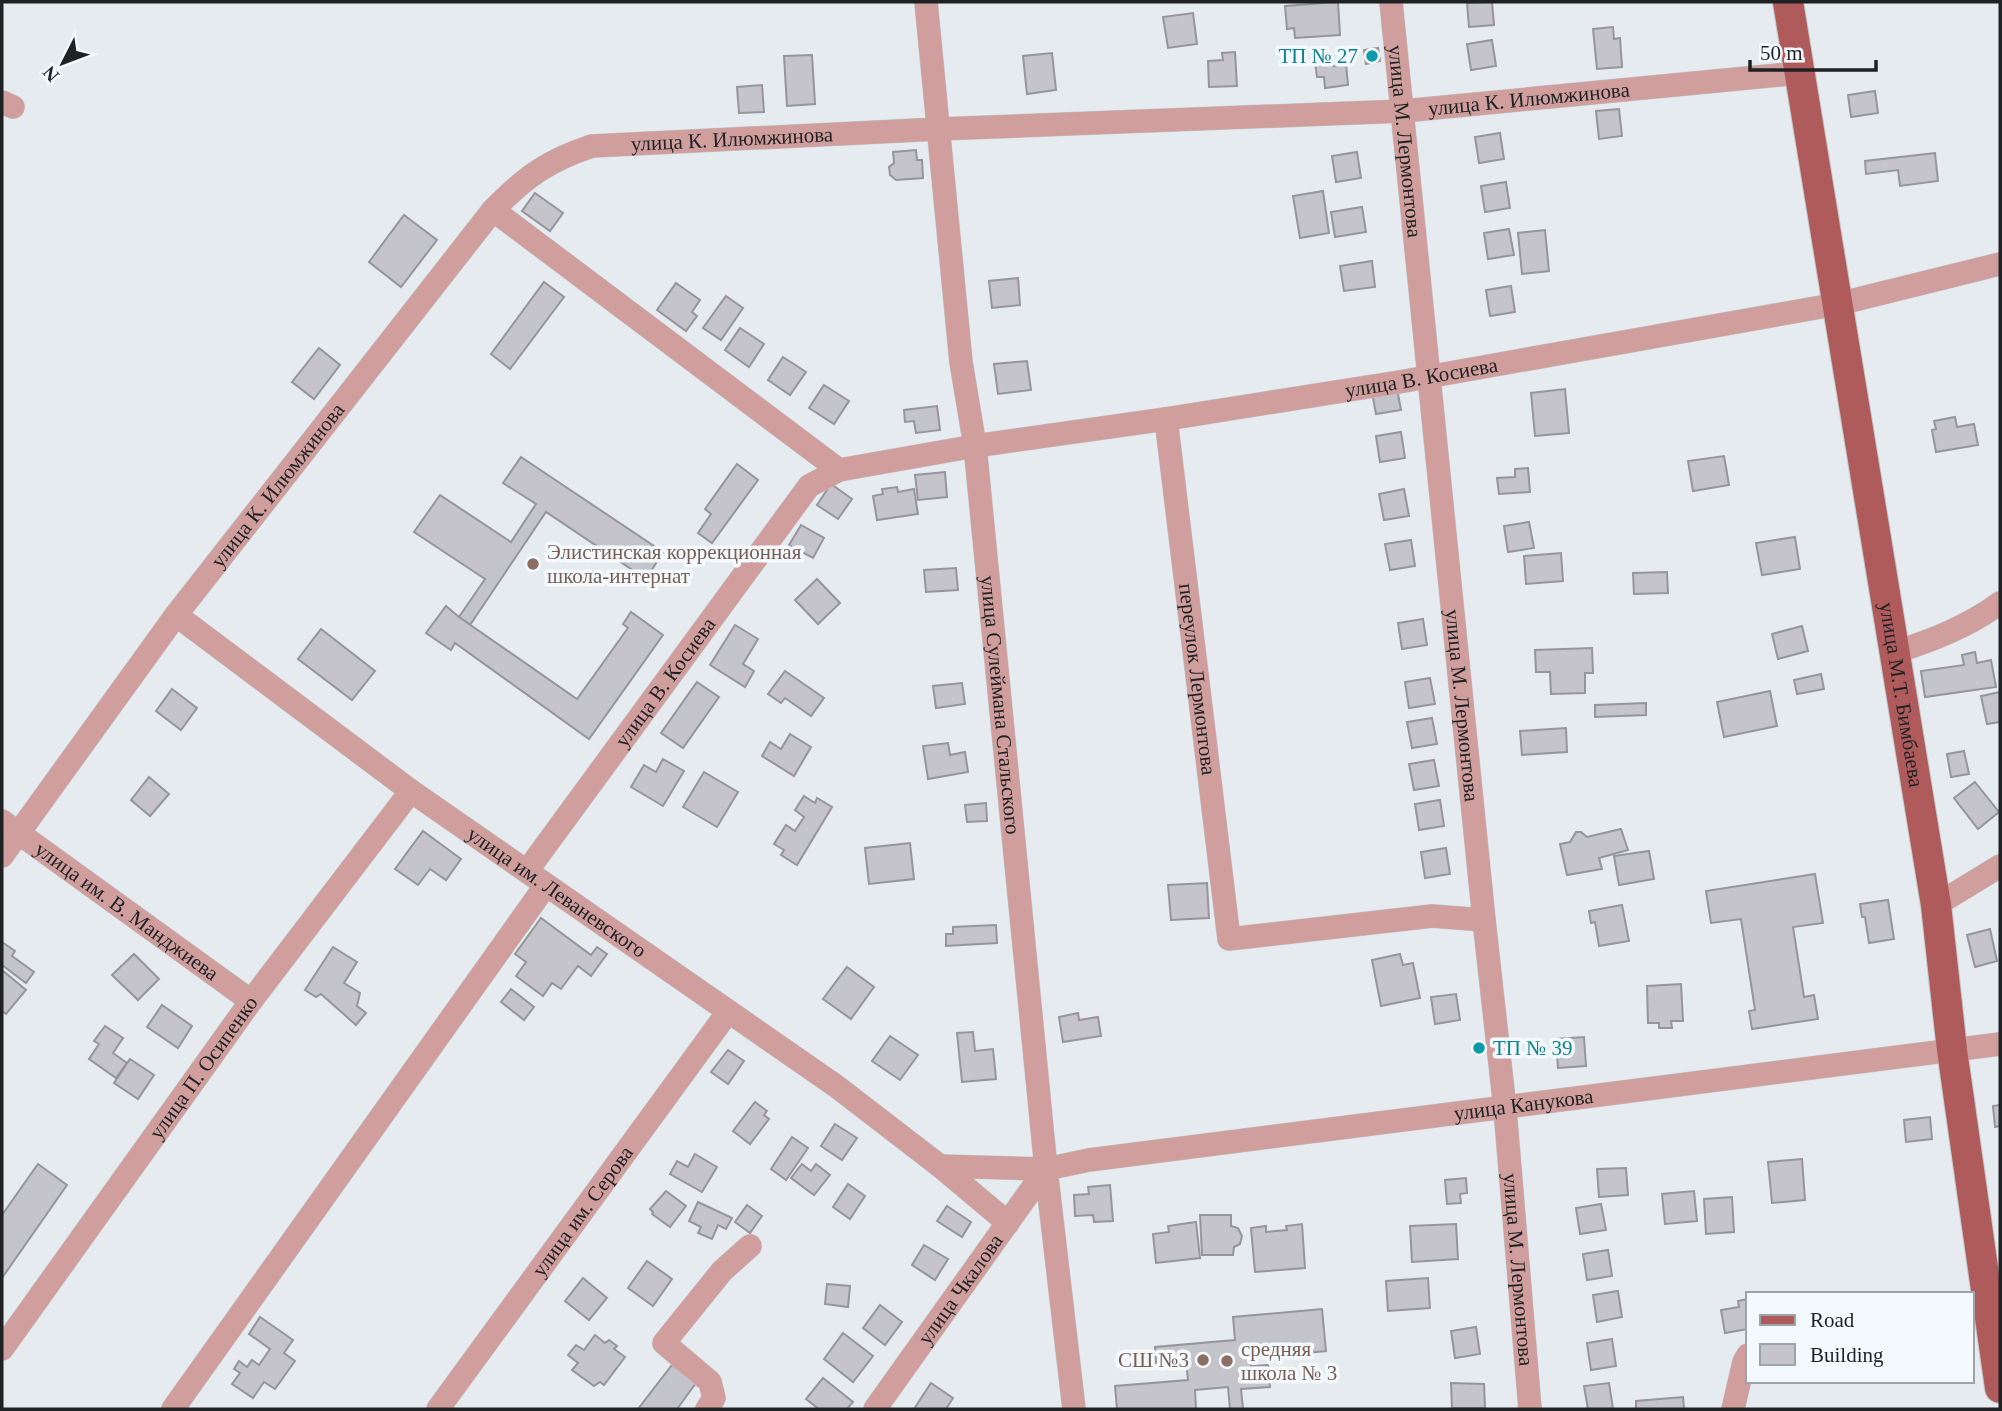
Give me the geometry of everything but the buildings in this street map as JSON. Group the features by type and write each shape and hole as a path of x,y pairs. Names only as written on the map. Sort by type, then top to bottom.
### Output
{"main road":[{"name":"улица М.Т. Бимбаева","path":"1788,2 1936,905 1952,1050 1995,1304 2000,1388"}],"street":[{"name":"улица Сулеймана Стальского","path":"926,2 961,362 975,446 1046,1169 1073,1409"},
{"name":"улица М. Лермонтова","path":"1391,2 1505,1109 1530,1409"},
{"name":"улица К. Илюмжинова","path":"2,856 10,827 493,210 536,171 563,156 592,146 1403,111 1800,73"},
{"path":"493,210 839,470"},
{"name":"улица В. Косиева","path":"537,878 809,486 839,470 975,446 1428,377 1838,304 2000,264"},
{"name":"переулок Лермонтова","path":"1166,419 1229,939 1432,916 1484,920"},
{"path":"1896,652 1933,640 1983,616 2000,603"},
{"name":"улица им. Леваневского","path":"176,615 411,791 836,1086 940,1166 1008,1223"},
{"name":"улица П. Осипенко","path":"2,1349 251,1001 411,791"},
{"name":"улица им. В. Манджиева","path":"10,827 251,1001"},
{"path":"1936,905 2000,866"},
{"path":"173,1409 537,878"},
{"name":"улица им. Серова","path":"438,1409 727,1012"},
{"name":"улица Канукова","path":"1046,1169 1089,1160 2000,1044"},
{"path":"940,1166 1046,1169"},
{"name":"улица Чкалова","path":"875,1409 1046,1169"},
{"path":"707,1409 714,1398 710,1382 664,1343 722,1271 750,1246"},
{"path":"1733,1409 1746,1358"}],"place":[{"name":"ТП № 27","path":"1372,56"},
{"name":"Элистинская коррекционная школа-интернат","path":"533,564"},
{"name":"ТП № 39","path":"1479,1048"},
{"name":"СШ №3","path":"1203,1360"},
{"name":"средняя школа № 3","path":"1227,1361"}]}
